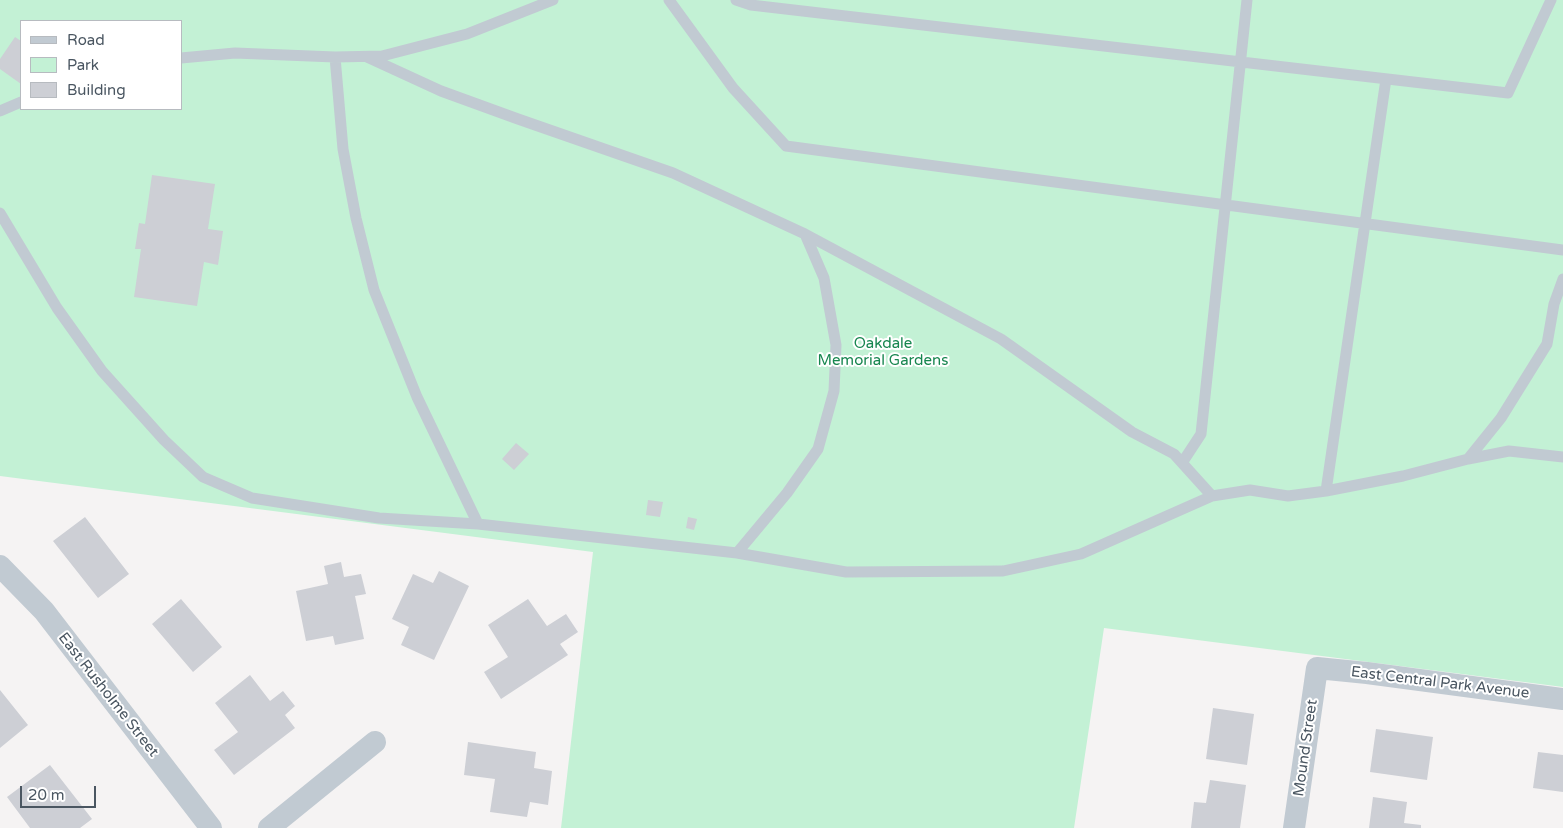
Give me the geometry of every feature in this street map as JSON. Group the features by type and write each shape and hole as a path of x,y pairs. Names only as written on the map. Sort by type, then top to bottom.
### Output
{"street":[{"name":"East Rusholme Street","path":"0,566 44,611 211,828"},
{"name":"East Central Park Avenue","path":"1317,668 1367,672 1563,699"},
{"name":"Mound Street","path":"1294,828 1317,668"},
{"path":"269,828 375,742"}],"lane":[{"path":"182,58 235,53 334,57 382,56 467,34 553,0"},
{"path":"669,0 734,88 786,146 1563,250"},
{"path":"736,0 751,5 1508,93 1551,0"},
{"path":"1182,463 1200,434 1247,0"},
{"path":"334,57 343,149 356,218 374,290 417,397 478,524"},
{"path":"367,57 441,91 673,173 804,234 1001,339 1132,432 1174,454 1212,496"},
{"path":"1326,491 1386,79"},
{"path":"0,111 20,102"},
{"path":"0,213 57,308 102,371 164,440 203,477 252,498 379,518 478,524 737,553 846,572 1003,571 1081,554 1212,496 1250,490 1288,496 1326,491 1403,476 1508,451 1563,457"},
{"path":"737,553 787,493 818,449 834,391 836,344 824,278 804,234"},
{"path":"1468,459 1501,418 1547,344 1554,304 1563,279"}],"green space":[{"name":"Oakdale Memorial Gardens","path":"0,0 1563,0 1563,687 1104,628 1074,828 561,828 593,552 0,476"}],"building":[{"path":"15,37 20,40 20,83 0,69 0,59"},
{"path":"152,175 215,184 208,229 223,231 218,265 204,262 197,306 134,297 141,249 135,249 139,223 145,224"},
{"path":"516,443 529,454 514,470 502,459"},
{"path":"648,500 663,502 660,517 646,515"},
{"path":"85,517 129,574 98,598 53,541"},
{"path":"688,517 697,519 694,530 686,528"},
{"path":"341,562 344,577 361,574 366,594 355,596 364,639 335,645 333,636 306,641 296,591 328,584 324,566"},
{"path":"439,571 469,586 434,660 401,645 409,627 392,619 413,574 433,583"},
{"path":"181,599 222,647 193,672 152,624"},
{"path":"528,599 547,626 566,614 578,632 560,644 568,655 501,699 484,672 508,657 488,625"},
{"path":"250,675 270,701 283,691 295,706 285,715 295,728 234,775 214,750 238,732 215,703"},
{"path":"0,690 28,725 0,748"},
{"path":"1213,708 1254,714 1247,765 1206,759"},
{"path":"1376,729 1433,737 1427,780 1370,772"},
{"path":"468,742 536,752 534,768 552,771 548,805 530,802 527,817 490,812 495,779 464,775"},
{"path":"1538,752 1563,755 1563,792 1533,788"},
{"path":"50,765 92,819 80,828 30,828 7,797"},
{"path":"1210,780 1246,785 1240,828 1191,828 1194,802 1206,803"},
{"path":"1373,797 1407,802 1404,823 1421,825 1421,828 1369,828"}]}
